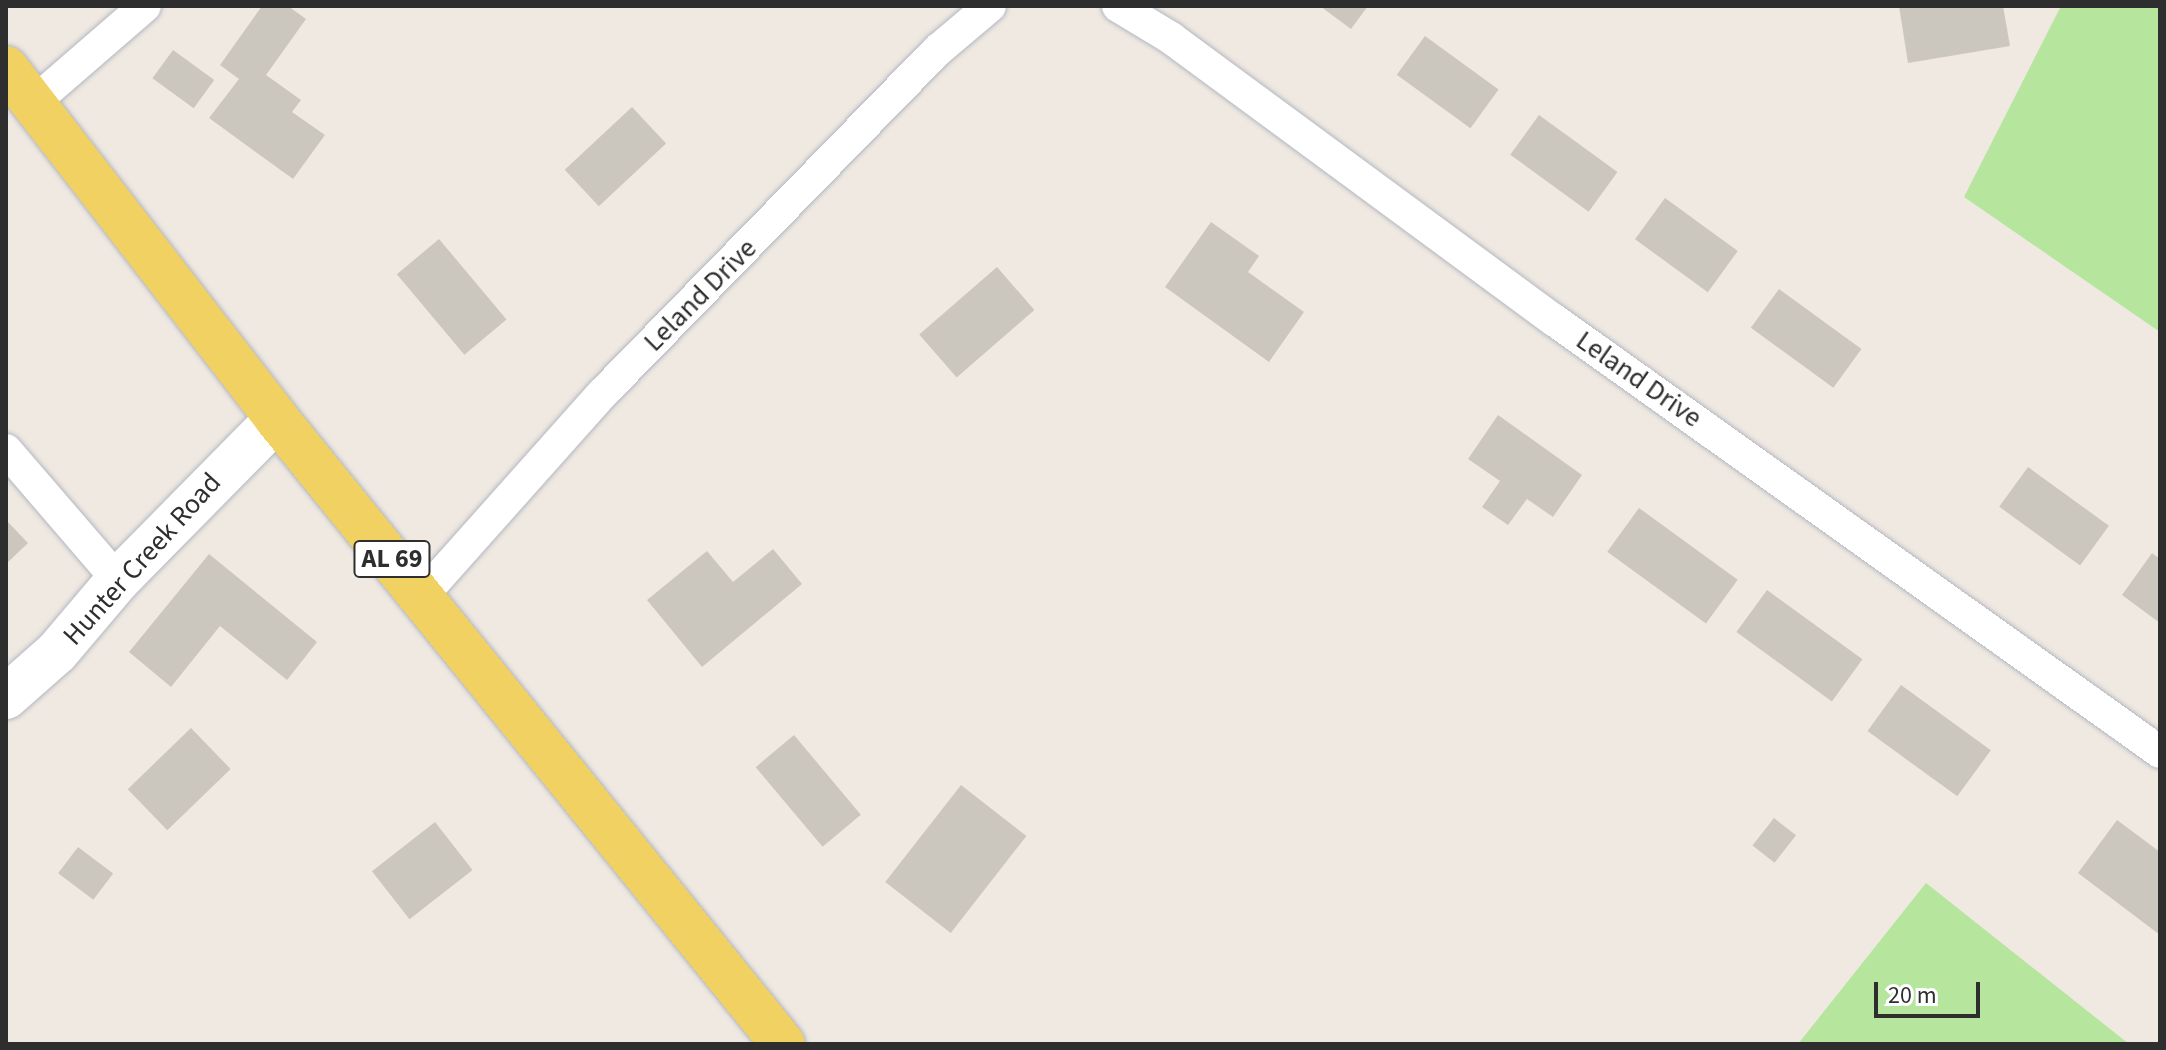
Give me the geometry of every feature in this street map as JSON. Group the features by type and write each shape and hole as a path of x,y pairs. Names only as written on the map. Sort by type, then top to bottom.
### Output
{"main road":[{"name":"AL 69","path":"6,68 277,419 783,1044"},
{"name":"Hunter Creek Road","path":"6,697 57,652 118,580 277,419"}],"street":[{"path":"33,103 145,6"},
{"name":"Leland Drive","path":"422,596 602,394 938,50 990,6"},
{"name":"Leland Drive","path":"1118,6 1171,38 1554,320 2160,752"},
{"path":"6,450 118,580"}],"green space":[{"path":"2061,6 2160,6 2160,332 1964,197"},
{"path":"1926,883 2129,1044 1798,1044"}],"building":[{"path":"262,6 288,6 306,19 266,75 301,100 292,112 325,135 293,179 209,118 239,79 220,65"},
{"path":"1320,6 1368,6 1351,29"},
{"path":"1899,6 2003,6 2010,46 1908,63"},
{"path":"1425,36 1499,89 1470,128 1397,75"},
{"path":"173,50 214,80 194,108 152,78"},
{"path":"632,107 666,144 599,206 565,170"},
{"path":"1539,115 1617,172 1589,212 1510,155"},
{"path":"1665,198 1738,251 1708,292 1635,239"},
{"path":"1211,222 1259,256 1248,272 1304,312 1269,362 1165,287"},
{"path":"439,239 506,319 464,355 397,274"},
{"path":"997,267 1034,310 957,378 919,335"},
{"path":"1779,289 1862,349 1833,388 1751,328"},
{"path":"1498,415 1582,475 1553,517 1527,499 1508,525 1482,507 1500,481 1468,459"},
{"path":"2028,467 2109,526 2080,565 1999,507"},
{"path":"1639,508 1738,580 1706,623 1607,552"},
{"path":"6,520 28,543 6,564"},
{"path":"773,549 802,584 702,667 647,600 707,551 733,582"},
{"path":"2152,553 2160,559 2160,623 2122,595"},
{"path":"209,554 317,642 287,680 220,626 171,687 129,652"},
{"path":"1767,590 1862,659 1832,701 1736,632"},
{"path":"1901,685 1991,750 1957,796 1867,731"},
{"path":"191,728 231,769 167,830 128,789"},
{"path":"794,735 861,815 823,847 756,767"},
{"path":"961,785 1026,836 951,933 885,882"},
{"path":"1774,818 1796,835 1775,863 1752,846"},
{"path":"2117,820 2160,852 2160,935 2078,873"},
{"path":"435,822 473,870 410,919 372,871"},
{"path":"78,847 113,873 93,900 58,873"}]}
